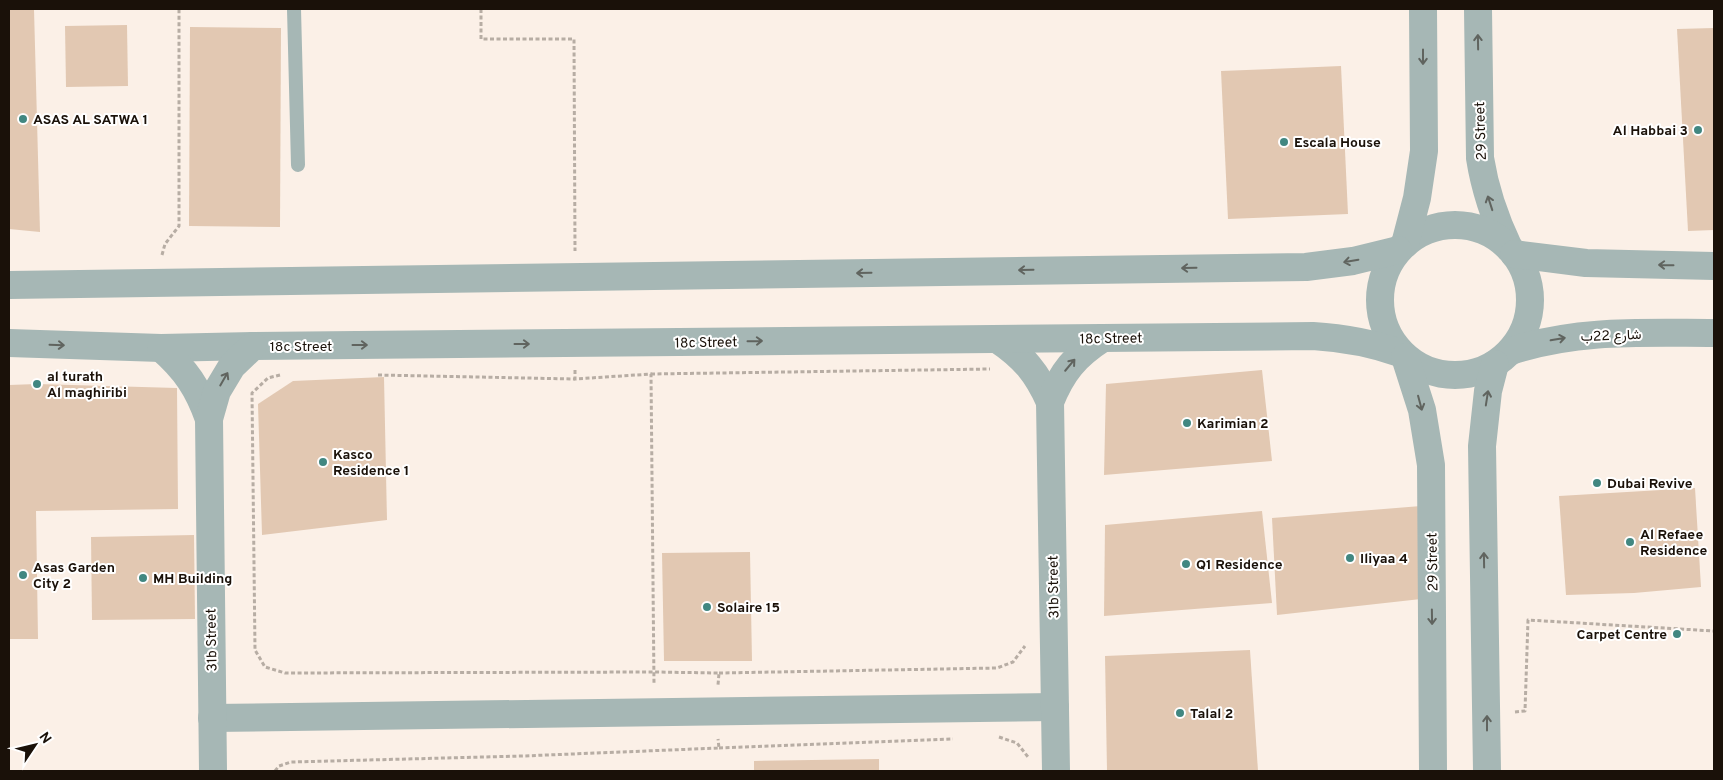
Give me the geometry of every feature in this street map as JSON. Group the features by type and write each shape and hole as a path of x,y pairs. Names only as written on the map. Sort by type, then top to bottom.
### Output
{"street":[{"path":"1423,9 1424,151 1417,198 1401,247 1388,266 1381,283 1379,302 1382,320 1389,338 1402,355 1420,368 1439,374 1458,376 1477,373 1503,358"},
{"name":"29 Street","path":"1478,9 1480,158 1490,204 1511,251"},
{"path":"9,285 1306,266 1352,261 1401,247 1416,235 1443,226 1458,225 1472,227 1498,239 1511,251 1523,270 1530,298 1525,327 1519,340 1503,358 1488,391 1482,446 1487,771"},
{"path":"1511,251 1586,263 1714,266"},
{"name":"شارع 22ب","path":"1503,358 1541,342 1581,335 1714,333"},
{"name":"18c Street","path":"9,343 161,348 1313,336 1358,341 1380,346 1402,355"},
{"name":"31b Street","path":"1056,771 1050,402 1058,382 1070,365 1085,350 1103,338"},
{"name":"31b Street","path":"998,339 1015,351 1030,366 1050,402"},
{"name":"31b Street","path":"212,771 209,419 217,391 232,366 253,346"},
{"name":"31b Street","path":"161,348 177,362 191,380 202,399 209,419"},
{"name":"29 Street","path":"1402,355 1422,410 1431,465 1433,771"},
{"path":"212,718 1055,707"}],"lane":[{"path":"294,9 298,165"}],"path":[{"path":"164,283 162,252 165,244 179,226 179,9"},
{"path":"481,9 481,38 574,39 575,277"},
{"path":"575,343 575,379"},
{"path":"377,375 575,379 651,374 991,369"},
{"path":"288,373 268,378 252,393 255,650 265,667 285,673 654,672 719,674 997,668 1013,662 1025,647 1027,640"},
{"path":"651,374 654,712"},
{"path":"1487,713 1525,711 1528,620 1714,631"},
{"path":"719,674 716,712 719,748"},
{"path":"998,737 1017,743 1029,759"},
{"path":"275,771 279,766 291,762 523,756 958,738"}],"building":[{"name":"ASAS AL SATWA 1","path":"9,9 34,9 40,232 9,229"},
{"path":"127,25 128,86 66,87 65,26"},
{"path":"190,27 281,28 280,227 189,226"},
{"name":"Al Habbai 3","path":"1714,28 1714,230 1688,231 1677,29"},
{"name":"Escala House","path":"1341,66 1348,214 1228,219 1221,71"},
{"name":"Karimian 2","path":"1262,370 1272,461 1104,475 1106,384"},
{"name":"Kasco Residence 1","path":"384,377 387,520 262,535 258,404 293,381"},
{"name":"Asas Garden City 2","path":"9,385 177,388 178,509 36,511 38,639 9,639"},
{"name":"Al Refaee Residence","path":"1695,488 1701,587 1634,593 1566,595 1559,496"},
{"name":"Iliyaa 4","path":"1421,506 1430,598 1277,615 1272,518"},
{"name":"Q1 Residence","path":"1262,511 1272,603 1104,616 1105,525"},
{"name":"MH Building","path":"194,535 195,619 92,620 91,537"},
{"name":"Solaire 15","path":"750,552 752,661 664,661 662,553"},
{"name":"Talal 2","path":"1250,650 1258,771 1107,771 1105,656"},
{"path":"879,759 879,771 754,771 754,761"}],"place":[{"name":"ASAS AL SATWA 1","path":"23,119"},
{"name":"Al Habbai 3","path":"1698,130"},
{"name":"Escala House","path":"1284,142"},
{"name":"al turath Al maghiribi","path":"37,384"},
{"name":"Karimian 2","path":"1187,423"},
{"name":"Kasco Residence 1","path":"323,462"},
{"name":"Dubai Revive","path":"1597,483"},
{"name":"Al Refaee Residence","path":"1630,542"},
{"name":"Iliyaa 4","path":"1350,558"},
{"name":"Q1 Residence","path":"1186,564"},
{"name":"Asas Garden City 2","path":"23,575"},
{"name":"MH Building","path":"143,578"},
{"name":"Solaire 15","path":"707,607"},
{"name":"Carpet Centre","path":"1677,634"},
{"name":"Talal 2","path":"1180,713"}]}
